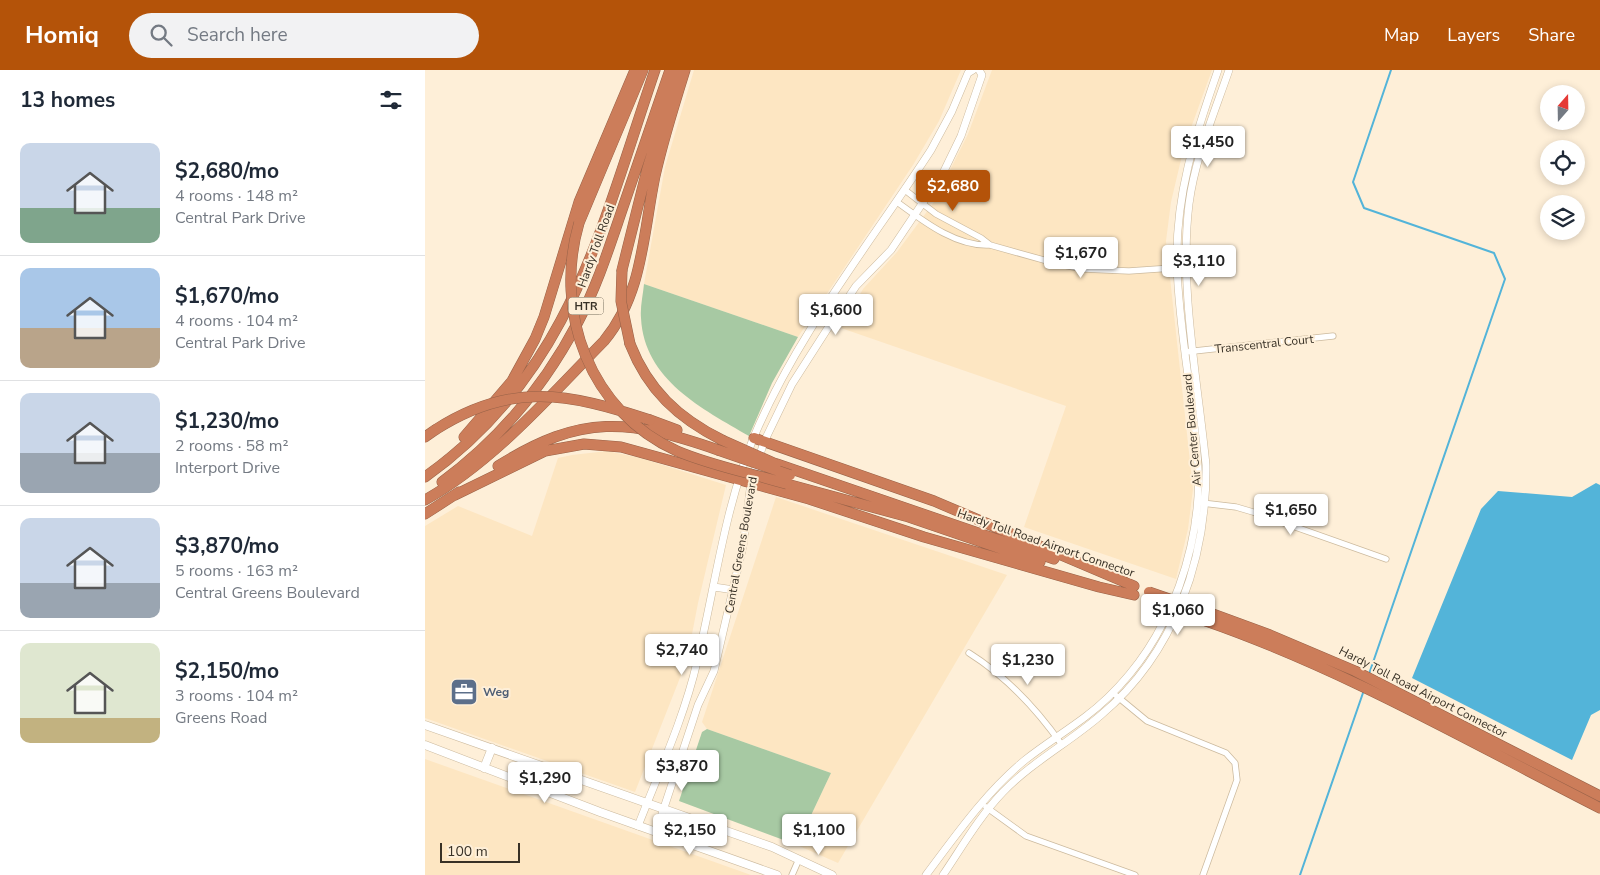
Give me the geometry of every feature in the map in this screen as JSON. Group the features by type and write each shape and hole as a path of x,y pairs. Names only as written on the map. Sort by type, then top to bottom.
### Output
{"highway":[{"path":"425,471 471,430 501,396 529,353 544,317 579,202 635,70"},
{"path":"643,70 579,224 570,271 572,313 581,346 589,365 615,405 645,432 677,450 709,462 789,476"},
{"name":"Hardy Toll Road","path":"425,477 469,442 499,411 535,367 559,327 586,270 655,70"},
{"name":"Hardy Toll Road","path":"425,495 463,466 509,422 535,391 562,351 599,277 670,70"},
{"path":"677,70 647,170 622,270 621,301 630,344 639,367 659,396 720,445"},
{"path":"425,500 465,474 494,450 597,348 618,321 633,292 639,270 657,167 685,70"},
{"path":"425,438 463,414 489,404 522,397 542,396 585,400 650,420 720,445 789,476"},
{"path":"425,514 530,446 570,432 610,426 636,427 720,445"},
{"path":"754,438 934,502 1134,591"},
{"path":"455,495 532,456 559,448 584,444 630,449 751,482 924,537 1134,591"},
{"name":"Hardy Toll Road Airport Connector","path":"720,445 777,464 789,476 934,526 1134,591"},
{"name":"Hardy Toll Road Airport Connector","path":"789,476 1208,617 1259,640 1354,676 1600,794"},
{"name":"Hardy Toll Road Airport Connector","path":"1378,687 1600,808"},
{"path":"1579,797 1600,813"}],"main road":[{"path":"425,725 647,802 799,859 832,875"},
{"path":"425,745 537,789 777,875"},
{"path":"484,768 491,748"},
{"path":"537,789 544,767"}],"street":[{"name":"Central Greens Boulevard","path":"638,826 686,701 697,664 728,514 754,438 781,378 931,150 952,111 969,73 973,70"},
{"name":"Central Greens Boulevard","path":"656,832 698,705 714,671 743,546 751,482 765,442 792,384 851,293 891,250 944,170 961,136 982,75 979,70"},
{"name":"Air Center Boulevard","path":"926,875 982,804 1025,760 1086,716 1113,693 1134,669 1153,640 1177,592 1191,543 1197,503 1198,468 1177,268 1178,221 1184,178 1218,70"},
{"name":"Air Center Boulevard","path":"943,875 989,809 1016,780 1118,699 1151,660 1167,634 1185,594 1197,560 1206,503 1206,465 1187,267 1187,224 1193,180 1229,70"},
{"path":"1205,109 1214,112"},
{"path":"1184,178 1193,180"},
{"path":"905,190 936,214 981,238 990,245"},
{"path":"897,202 953,238 978,246 990,245 1058,264 1084,269 1129,271 1187,267"},
{"name":"Transcentral Court","path":"1185,352 1333,336"},
{"path":"781,378 792,384"},
{"path":"1193,421 1202,419"},
{"path":"1197,503 1253,512 1386,558"},
{"path":"713,587 734,590"},
{"path":"1177,592 1185,594"},
{"path":"969,653 1013,686 1062,745"},
{"path":"1113,693 1147,721 1226,753 1237,770 1237,780 1203,875"},
{"path":"686,701 698,705"},
{"path":"982,804 1026,836 1135,875"},
{"path":"792,875 799,859"}],"shaded area":[{"path":"694,70 961,70 939,121 913,165 798,337 644,284 665,167"},
{"path":"992,70 1212,70 1184,147 1171,202 1166,241 1193,489 1188,529 1176,579 1024,527 1066,406 841,328 863,289 897,252 934,202 968,134"},
{"path":"607,451 641,458 726,485 698,603 687,660 635,792 425,718 425,526 458,506 532,536 558,458"},
{"path":"776,497 1007,575 838,863 797,845 831,773 707,729 702,722"},
{"path":"425,759 751,875 425,875"}],"green space":[{"path":"644,284 798,337 772,383 749,436 695,403 664,375 653,359 645,340 641,318"},
{"path":"707,729 831,773 797,845 679,801 702,732"}],"water":[{"path":"1596,483 1600,485 1600,710 1591,715 1572,760 1412,678 1481,509 1498,491 1572,497"}],"waterway":[{"path":"1369,674 1505,279 1494,253 1364,208 1353,182 1391,70"},
{"path":"1300,875 1364,690"}],"place":[{"name":"Weg","path":"464,692"}]}
